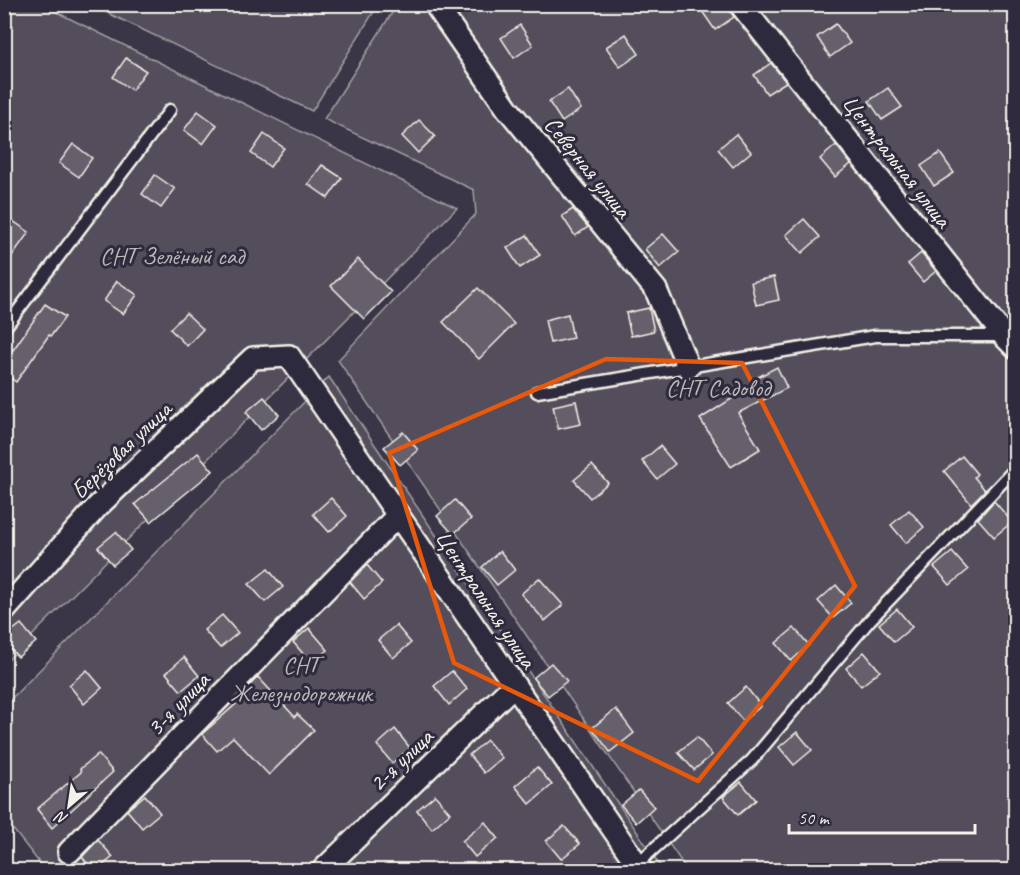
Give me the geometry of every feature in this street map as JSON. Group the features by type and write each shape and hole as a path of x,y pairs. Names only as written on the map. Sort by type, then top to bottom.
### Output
{"street":[{"name":"Северная улица","path":"435,4 507,108 656,290 688,368"},
{"name":"Центральная улица","path":"740,4 1010,342"},
{"name":"Центральная улица","path":"289,356 636,868"},
{"name":"Берёзовая улица","path":"4,611 97,507 253,358 289,356"},
{"name":"3-я улица","path":"69,852 398,516"},
{"name":"2-я улица","path":"323,870 514,685"}],"lane":[{"path":"4,329 170,110"},
{"path":"537,392 875,336 1010,342"},
{"path":"636,868 752,760 870,620 1016,468"}],"highlighted area":[{"path":"606,359 742,363 855,586 698,781 454,663 389,453"}],"green space":[{"name":"СНТ Зелёный сад","path":"5,5 42,5 457,208 5,663"},
{"path":"91,5 378,5 312,111"},
{"name":"СНТ Садовод","path":"397,5 1015,5 1015,870 687,870 338,360 476,214 474,190 324,119"},
{"name":"СНТ Железнодорожник","path":"329,377 663,870 45,870 5,819 5,705"}],"building":[{"path":"697,4 726,4 734,17 715,30"},
{"path":"836,24 850,43 830,57 817,37"},
{"path":"520,25 533,45 514,58 501,38"},
{"path":"626,34 639,54 620,67 606,47"},
{"path":"126,58 146,71 132,90 113,77"},
{"path":"771,63 786,82 767,94 754,75"},
{"path":"888,88 902,107 882,120 869,101"},
{"path":"568,89 581,109 562,122 549,102"},
{"path":"198,111 217,125 203,144 184,130"},
{"path":"419,120 435,136 418,153 402,136"},
{"path":"264,134 284,148 270,167 251,153"},
{"path":"736,134 751,152 733,167 718,149"},
{"path":"73,144 92,158 79,177 59,163"},
{"path":"836,145 851,164 835,177 820,159"},
{"path":"940,153 954,173 934,186 921,166"},
{"path":"322,165 342,178 328,198 308,184"},
{"path":"155,175 175,189 161,208 142,194"},
{"path":"573,209 588,227 575,236 562,216"},
{"path":"4,215 29,232 4,267"},
{"path":"804,219 820,237 802,253 786,235"},
{"path":"663,234 679,252 660,268 645,249"},
{"path":"527,235 540,255 520,268 507,248"},
{"path":"921,253 936,271 923,282 908,264"},
{"path":"358,259 391,292 364,319 331,286"},
{"path":"774,277 779,300 756,305 751,282"},
{"path":"117,281 137,295 123,314 104,301"},
{"path":"478,288 514,324 479,359 443,322"},
{"path":"45,304 65,317 51,336 49,335 16,382 4,373 4,344 13,350"},
{"path":"649,308 654,331 631,336 626,313"},
{"path":"186,313 203,329 187,346 170,329"},
{"path":"568,314 573,338 550,343 545,320"},
{"path":"777,367 787,388 738,413 760,449 731,467 700,419 758,382 756,378"},
{"path":"264,397 279,415 261,430 246,412"},
{"path":"576,401 581,424 558,429 553,406"},
{"path":"403,432 418,450 400,465 384,447"},
{"path":"660,446 675,464 657,479 642,461"},
{"path":"198,453 213,471 151,522 135,504"},
{"path":"962,456 977,474 974,477 985,490 971,504 944,471"},
{"path":"592,465 608,483 590,498 574,480"},
{"path":"331,498 347,516 329,532 313,514"},
{"path":"455,500 471,519 453,534 437,516"},
{"path":"994,501 1012,522 994,537 978,519"},
{"path":"909,510 924,527 906,543 891,525"},
{"path":"116,532 131,550 113,565 98,547"},
{"path":"500,551 515,570 497,585 482,567"},
{"path":"952,552 968,570 950,585 934,567"},
{"path":"367,565 382,583 364,599 350,582"},
{"path":"268,569 283,587 265,602 249,584"},
{"path":"539,578 563,605 545,621 521,594"},
{"path":"836,585 851,603 833,618 818,601"},
{"path":"897,609 912,627 894,642 879,624"},
{"path":"222,615 238,633 220,648 204,630"},
{"path":"21,624 36,642 18,657 4,642 4,637"},
{"path":"396,625 411,643 393,658 378,640"},
{"path":"309,628 328,650 312,664 293,642"},
{"path":"794,628 809,645 791,661 776,643"},
{"path":"864,652 880,671 861,686 846,668"},
{"path":"184,657 199,676 181,691 166,673"},
{"path":"551,663 567,681 548,696 533,678"},
{"path":"87,670 102,688 84,704 69,685"},
{"path":"452,671 467,689 449,705 434,686"},
{"path":"258,677 295,717 297,714 314,730 269,775 233,737 217,751 202,734 236,704 234,701"},
{"path":"746,687 761,706 743,721 728,703"},
{"path":"616,709 634,733 610,752 592,728"},
{"path":"395,729 410,748 392,763 377,745"},
{"path":"797,732 812,750 794,765 779,747"},
{"path":"697,737 712,755 694,770 678,752"},
{"path":"487,740 502,758 484,773 469,755"},
{"path":"98,754 113,772 52,828 37,809 81,772 80,769"},
{"path":"537,767 552,785 530,804 515,786"},
{"path":"741,782 756,800 738,815 723,797"},
{"path":"639,790 654,807 636,823 621,805"},
{"path":"145,795 160,813 142,828 127,810"},
{"path":"435,795 450,813 432,829 417,810"},
{"path":"485,822 498,838 475,857 462,841"},
{"path":"564,826 580,844 561,859 546,841"},
{"path":"98,840 113,857 97,870 93,870 82,857"}]}
